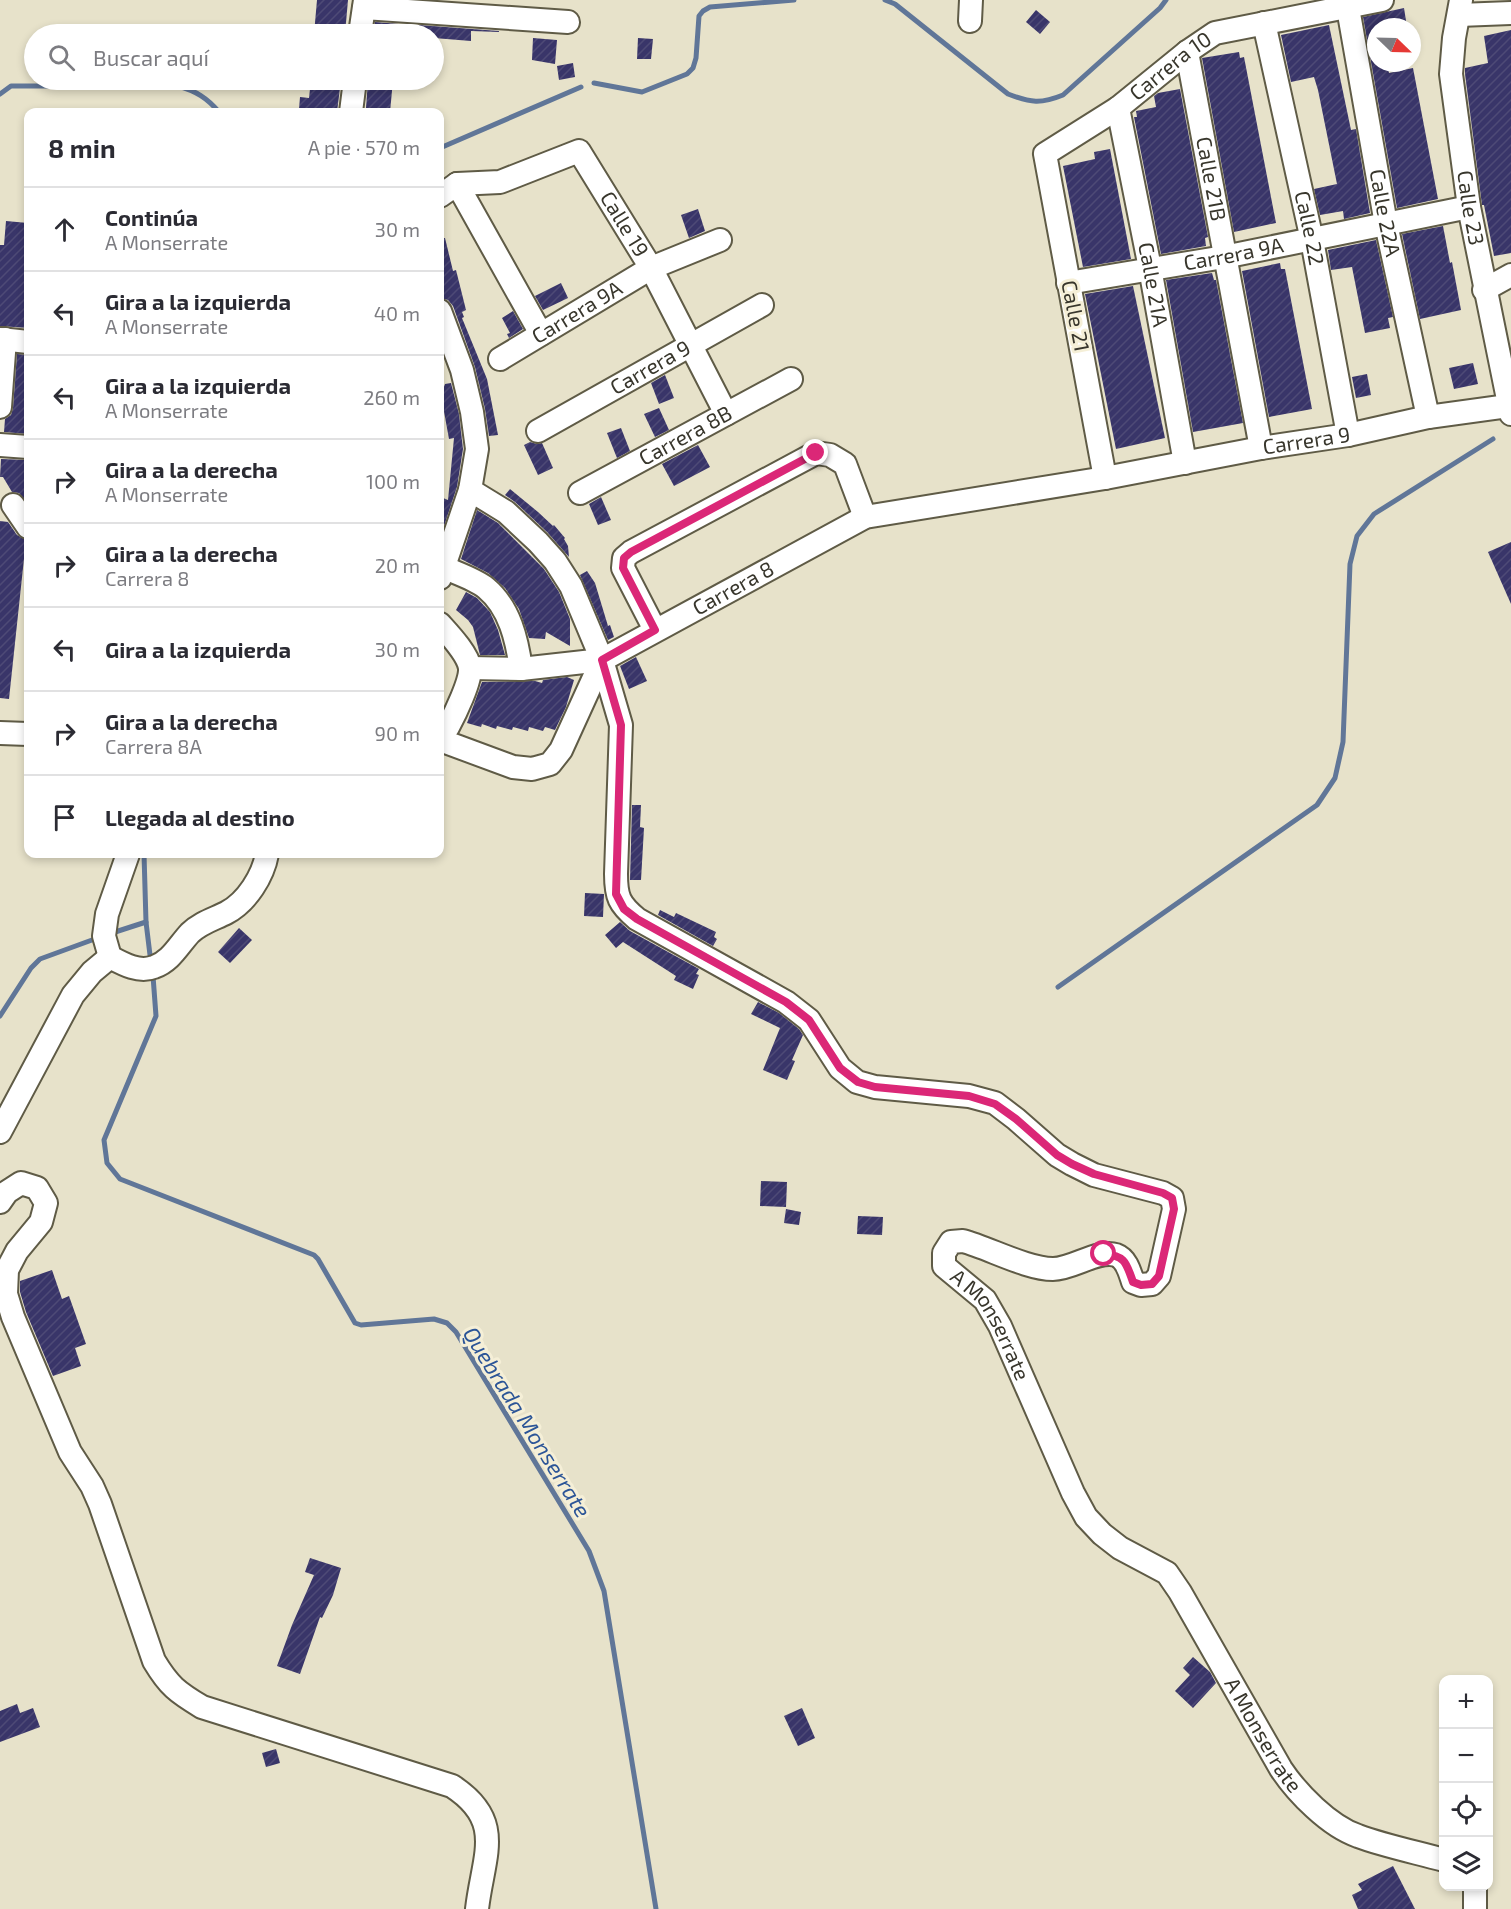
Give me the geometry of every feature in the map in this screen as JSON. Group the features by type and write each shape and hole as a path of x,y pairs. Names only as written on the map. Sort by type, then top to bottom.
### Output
{"street":[{"name":"Carrera 10","path":"1045,154 1118,108 1187,52 1215,33 1383,0"},
{"path":"361,24 364,4 568,22"},
{"path":"1460,7 1511,13"},
{"name":"Calle 23","path":"1460,7 1451,74 1468,207 1509,410"},
{"name":"Calle 22A","path":"1348,8 1386,224 1428,417"},
{"name":"Calle 22","path":"1264,24 1312,240 1348,435"},
{"name":"Calle 21B","path":"1187,52 1261,448"},
{"path":"352,108 354,90"},
{"name":"Calle 21A","path":"1118,108 1185,463"},
{"name":"Calle 19","path":"448,190 500,182 579,151 651,268 726,414"},
{"name":"Calle 21","path":"1045,154 1106,478"},
{"path":"448,190 541,334"},
{"name":"Carrera 9A","path":"1068,283 1224,257 1468,207"},
{"name":"Carrera 9A","path":"500,359 651,268 720,240"},
{"path":"1484,290 1511,275"},
{"name":"Carrera 9","path":"538,431 762,304"},
{"path":"444,322 462,370 472,412 477,449 470,490 444,564"},
{"path":"0,406 2,339 24,342"},
{"name":"Carrera 8B","path":"580,493 791,379"},
{"name":"Carrera 9","path":"1106,478 1261,448 1348,435 1428,417 1509,410"},
{"path":"0,445 24,447"},
{"path":"655,630 623,568 624,558 631,552 816,453 830,455 845,464 865,517"},
{"name":"Carrera 8","path":"602,660 865,517 1106,478"},
{"path":"444,741 513,767 532,769 550,764 561,750 602,660 571,586 555,561 506,513 470,490"},
{"path":"13,505 24,521"},
{"path":"444,573 485,587 505,611 517,641 521,669"},
{"path":"444,628 457,642 470,668 462,700 448,727 444,728"},
{"path":"470,668 521,669 602,660"},
{"name":"A Monserrate","path":"602,660 621,725 616,894 624,909 637,919 786,1002 809,1020 840,1068 858,1082 875,1087 969,1096 995,1104 1057,1155 1072,1164 1094,1174 1163,1193 1172,1198 1174,1209 1159,1276 1152,1284 1141,1285 1133,1282 1126,1263 1118,1255 1104,1254 1068,1267 1038,1268 963,1240 951,1242 944,1253 944,1266 985,1300 1000,1326 1073,1493 1086,1517 1120,1548 1167,1573 1295,1790 1318,1810 1355,1835 1439,1859"},
{"path":"0,732 24,734"},
{"path":"127,858 106,914 104,936 110,957 129,967 152,968 171,957 191,933 209,920 229,911 245,898 258,880 266,858"},
{"path":"0,1132 73,995 92,972 110,957"},
{"path":"0,1202 7,1192 21,1183 37,1188 46,1203 41,1222 17,1251 7,1270 6,1294 13,1317 70,1452 92,1486 100,1504 154,1661 166,1682 202,1707 452,1786 470,1798 482,1813 486,1830 486,1851 477,1909"},
{"path":"1475,1891 1475,1909"}],"building":[{"path":"317,0 348,0 346,24 315,24"},
{"path":"1404,8 1406,18 1367,18 1367,39 1363,17"},
{"path":"1036,10 1050,22 1040,34 1026,22"},
{"path":"375,22 399,24 375,24"},
{"path":"1329,25 1351,130 1356,129 1370,213 1344,219 1343,211 1320,215 1314,189 1337,184 1318,90 1314,77 1291,82 1281,35"},
{"path":"444,27 499,31 471,31 471,41 444,39"},
{"path":"1511,30 1511,253 1494,256 1484,205 1482,205 1465,68 1488,63 1484,36"},
{"path":"533,38 557,40 555,64 532,60"},
{"path":"638,38 653,39 651,59 637,59"},
{"path":"1239,52 1240,58 1244,57 1276,223 1234,232 1202,58"},
{"path":"573,63 575,77 559,80 557,66"},
{"path":"1373,72 1414,72 1438,199 1397,208"},
{"path":"1180,89 1208,237 1205,238 1206,246 1161,254 1134,117 1137,117 1136,111 1156,107 1154,96 1158,93"},
{"path":"310,90 340,90 338,108 299,108 300,97 309,98"},
{"path":"367,90 392,90 390,108 366,108"},
{"path":"1110,149 1131,259 1083,267 1063,166 1095,159 1094,152"},
{"path":"698,209 705,231 689,238 681,215"},
{"path":"6,221 24,223 24,328 0,326 0,245 4,245"},
{"path":"1443,226 1461,310 1420,319 1402,234"},
{"path":"444,238 453,271 456,270 466,310 462,312 464,317 462,318 487,379 498,435 489,436 475,367 453,306 444,299"},
{"path":"1376,240 1393,317 1388,318 1390,328 1365,333 1352,267 1331,270 1328,250"},
{"path":"1280,263 1281,269 1285,269 1312,409 1269,417 1242,271"},
{"path":"1212,273 1216,280 1243,423 1193,432 1166,280"},
{"path":"561,283 568,298 543,310 535,296"},
{"path":"1133,286 1165,438 1116,449 1085,294"},
{"path":"513,311 523,329 509,338 507,334 510,333 502,318"},
{"path":"17,354 24,355 24,434 4,432 5,419 11,415"},
{"path":"1473,363 1478,384 1454,389 1449,368"},
{"path":"1367,374 1371,395 1356,398 1352,377"},
{"path":"665,375 674,398 659,404 651,383"},
{"path":"451,383 459,414 463,449 457,487 444,526 444,498 448,500 454,438 449,439 444,412 445,384"},
{"path":"659,408 669,430 655,437 644,414"},
{"path":"621,428 630,451 617,458 607,433"},
{"path":"530,442 542,443 553,468 538,475 524,445"},
{"path":"698,445 710,467 674,486 662,464"},
{"path":"1,459 24,460 24,499 19,493 12,492 3,477 0,477"},
{"path":"510,489 554,525 565,538 569,557 547,532 505,495"},
{"path":"601,497 611,520 598,525 589,504"},
{"path":"477,510 498,523 544,569 559,592 570,619 570,646 546,632 545,639 529,638 519,609 505,588 488,573 461,559"},
{"path":"0,521 8,522 17,535 24,539 24,559 9,699 0,698"},
{"path":"1511,542 1511,604 1488,552"},
{"path":"587,571 595,583 608,626 610,625 614,637 608,640 580,575"},
{"path":"466,592 477,598 490,612 505,655 480,655 473,627 456,610"},
{"path":"636,657 647,681 629,689 620,666"},
{"path":"567,677 574,680 566,707 555,730 545,727 543,731 529,727 528,731 513,727 512,730 497,726 496,729 482,724 481,727 467,723 482,682 535,681 542,683 543,680"},
{"path":"632,805 641,805 640,827 644,828 641,880 630,880"},
{"path":"585,893 604,894 603,917 584,916"},
{"path":"660,910 674,917 676,913 716,932 714,937 717,939 713,946 658,915"},
{"path":"620,922 630,931 699,969 693,989 674,980 676,976 623,942 616,948 605,935"},
{"path":"239,928 252,940 230,963 218,952"},
{"path":"758,1002 779,1013 803,1035 792,1060 795,1061 787,1080 763,1070 780,1028 751,1014"},
{"path":"761,1181 787,1182 786,1207 760,1206"},
{"path":"786,1209 801,1212 799,1225 784,1223"},
{"path":"858,1216 883,1217 882,1235 857,1234"},
{"path":"52,1270 62,1299 69,1296 86,1344 75,1348 81,1366 53,1376 20,1292 20,1281"},
{"path":"310,1558 341,1568 333,1595 322,1618 320,1617 300,1674 277,1666 314,1575 305,1572"},
{"path":"1193,1657 1210,1672 1216,1683 1193,1708 1175,1691 1190,1675 1183,1668"},
{"path":"17,1704 20,1713 33,1708 40,1727 0,1742 0,1711"},
{"path":"802,1708 815,1738 798,1746 784,1716"},
{"path":"276,1749 280,1763 266,1767 262,1753"},
{"path":"1393,1866 1415,1909 1358,1909 1352,1895 1362,1890 1358,1884"}],"waterway":[{"path":"594,83 642,92 687,74 693,68 696,58 699,16 703,11 710,7 794,0"},
{"path":"885,0 895,4 1008,94 1036,101 1063,95 1160,8 1166,0"},
{"path":"0,94 11,86 24,86"},
{"path":"444,146 581,87"},
{"path":"190,90 215,108"},
{"path":"1058,987 1317,805 1335,778 1343,742 1350,564 1357,536 1374,514 1493,439"},
{"name":"Quebrada Monserrate","path":"144,858 146,922 150,955"},
{"path":"112,933 146,922"},
{"path":"0,1016 31,968 40,959 92,940"},
{"name":"Quebrada Monserrate","path":"153,976 156,1016 104,1140 107,1163 120,1179 314,1255 355,1323 361,1325 434,1319 447,1323 456,1332 589,1551 604,1591 656,1909"}],"route":[{"path":"816,453 631,552 624,558 623,568 655,630 602,660 621,725 616,894 624,909 637,919 786,1002 809,1020 840,1068 858,1082 875,1087 969,1096 995,1104 1057,1155 1072,1164 1094,1174 1163,1193 1172,1198 1174,1209 1159,1276 1152,1284 1141,1285 1133,1282 1126,1263 1118,1255 1104,1254"}]}
